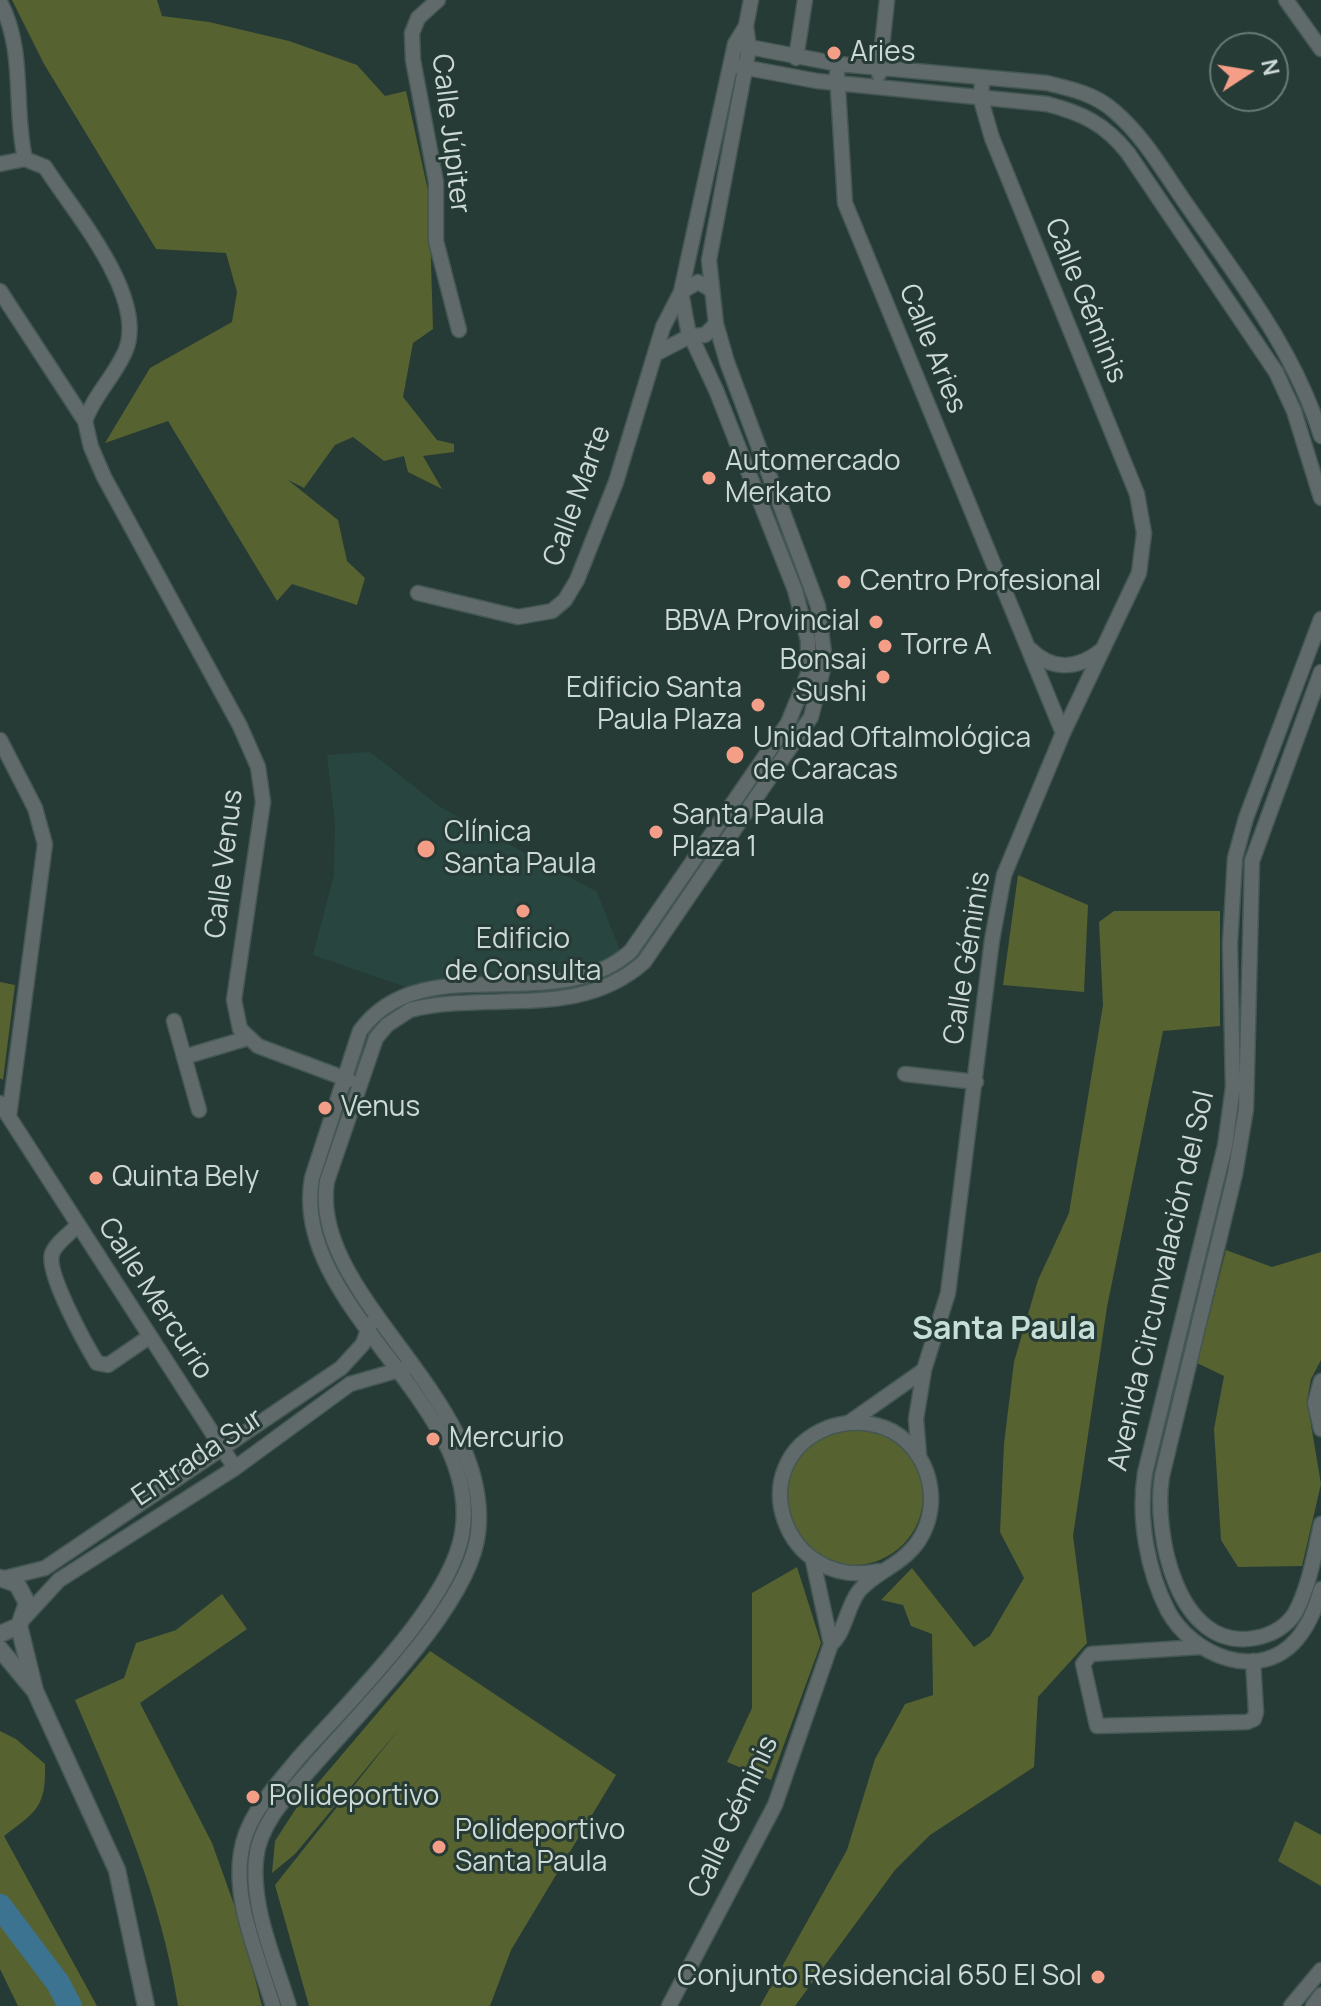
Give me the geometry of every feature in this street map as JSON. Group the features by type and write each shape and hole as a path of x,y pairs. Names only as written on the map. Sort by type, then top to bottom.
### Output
{"street":[{"name":"Calle Júpiter","path":"438,0 418,18 412,33 413,60 436,182 436,241 447,294 459,330"},
{"path":"273,2006 254,1916 255,1866 266,1827 281,1803 439,1620 465,1576 473,1555 479,1514 475,1476 461,1443 335,1244 325,1213 327,1181 358,1082 376,1038 387,1025 410,1010 589,995 631,974 644,962 811,717 822,686 825,661 818,606 716,324 710,289 709,260 751,0"},
{"path":"796,58 805,0"},
{"path":"878,86 887,0"},
{"path":"1286,0 1321,49"},
{"path":"0,2 10,22 16,48 19,131 25,159"},
{"path":"742,46 838,64 1047,83 1078,91 1112,109 1141,140 1290,361 1321,436"},
{"path":"770,53 767,62 771,75"},
{"path":"817,81 822,72 818,61"},
{"name":"Calle Aries","path":"838,64 845,203 1063,733"},
{"path":"739,66 771,75 817,81 981,100 1047,104 1075,111 1103,126 1128,153 1219,285 1286,392 1321,498"},
{"path":"289,2006 254,1916 241,1896 241,1854 253,1820 278,1783 427,1611 458,1550 464,1515 455,1464 399,1371 368,1329 320,1251 310,1215 312,1178 360,1031 376,1013 400,996 442,988 587,978 621,961 631,951 795,710 806,684 808,641 795,590 708,371 690,336 681,292 739,66"},
{"name":"Calle Géminis","path":"669,2006 775,1805 831,1644 836,1640 856,1594 878,1571 906,1556 925,1531 930,1516 931,1485 919,1455 916,1419 924,1370 948,1293 992,940 1004,875 1063,733 1107,646 1143,559 1142,515 1137,494 1020,212 981,100 982,79"},
{"path":"0,164 25,159 45,167 118,280 127,306 130,322 125,351 95,398 85,421"},
{"path":"1219,285 1234,274"},
{"path":"681,292 698,282 710,289"},
{"name":"Calle Venus","path":"0,291 85,421 91,447 104,477 240,726 258,767 263,802 234,1000 236,1017 248,1038"},
{"name":"Calle Marte","path":"418,593 518,617 552,611 565,600 577,580 616,482 629,428 657,353 663,327 681,292"},
{"path":"657,353 690,336 705,335 716,324"},
{"name":"Avenida Circunvalación del Sol","path":"1200,1647 1168,1610 1147,1547 1142,1492 1231,1106 1230,944 1235,858 1246,818 1321,619"},
{"path":"1026,644 1044,661 1061,667 1088,660 1107,646"},
{"name":"Avenida Circunvalación del Sol","path":"1321,672 1262,825 1252,861 1246,1109 1235,1174 1162,1476 1159,1507 1164,1542 1183,1600 1208,1630 1240,1640 1270,1634 1295,1613 1321,1524"},
{"path":"0,740 35,808 45,844 9,1116"},
{"path":"174,1021 199,1110"},
{"path":"184,1057 248,1038 279,1056 358,1082"},
{"path":"905,1074 976,1082"},
{"name":"Calle Mercurio","path":"0,1103 235,1468"},
{"path":"77,1226 55,1248 51,1261 73,1321 97,1363 108,1365 149,1337"},
{"name":"Entrada Sur","path":"2,1578 45,1568 341,1368 363,1344 368,1329 380,1316"},
{"name":"Entrada Sur","path":"22,1621 59,1580 235,1468 350,1384 399,1371 412,1363"},
{"path":"850,1422 924,1370"},
{"path":"1321,1381 1315,1394 1321,1429"},
{"path":"878,1571 851,1574 813,1561 801,1551 785,1524 781,1509 783,1478 797,1450 808,1439 835,1425 850,1422 873,1424 894,1432 919,1455"},
{"path":"813,1561 831,1644"},
{"path":"2,1578 17,1584 25,1596 22,1621 35,1691 117,1870 146,2006"},
{"path":"1253,1661 1256,1712 1254,1719 1247,1722 1097,1726 1083,1664 1091,1654 1200,1647 1227,1659 1253,1661 1271,1657 1296,1641 1312,1615 1321,1589"},
{"path":"0,1634 22,1621"},
{"path":"0,1649 35,1691"},
{"path":"1291,2006 1321,1970"},
{"path":"1313,2006 1321,1995"}],"shaded area":[{"name":"Clínica Santa Paula","path":"370,752 440,807 597,892 621,953 596,969 406,987 313,955 334,875 335,823 327,755"}],"green space":[{"path":"12,0 157,0 162,16 209,22 289,41 357,65 385,96 406,91 429,195 433,329 413,343 403,397 437,440 454,444 454,452 423,456 442,489 408,472 404,456 384,461 353,437 335,445 304,488 288,480 338,520 347,561 365,578 357,605 292,584 277,601 168,421 105,443 150,368 232,322 237,292 226,253 156,249 44,64"},
{"path":"1018,875 1088,905 1084,992 1003,985"},
{"path":"1114,911 1220,911 1220,1026 1163,1031 1107,1307 1073,1536 1087,1643 1038,1697 1034,1767 930,1835 895,1870 795,2006 760,2006 847,1850 875,1759 905,1704 933,1695 932,1634 911,1626 903,1605 881,1600 912,1568 974,1647 990,1636 1024,1578 1000,1532 1004,1444 1014,1362 1038,1280 1069,1213 1103,1005 1099,922"},
{"path":"0,982 15,985 3,1080 0,1078"},
{"path":"1226,1250 1272,1267 1321,1252 1321,1360 1311,1379 1307,1401 1321,1484 1302,1566 1238,1567 1221,1540 1214,1429 1224,1376 1197,1363"},
{"path":"854,1427 880,1433 903,1447 917,1470 923,1496 917,1522 903,1545 880,1559 854,1565 828,1559 805,1545 791,1522 785,1496 791,1470 805,1447 828,1433"},
{"path":"797,1567 821,1643 771,1780 727,1762 752,1708 752,1593"},
{"path":"222,1594 247,1629 140,1703 212,1843 241,1924 262,2006 178,2006 150,1888 75,1700 124,1678 136,1643 176,1630"},
{"name":"Polideportivo Santa Paula","path":"430,1651 616,1775 511,1950 490,2006 309,2006 275,1885 399,1729 295,1854 272,1873 275,1841 295,1810"},
{"path":"0,1731 16,1739 45,1764 44,1790 37,1807 4,1836 97,2006 18,2006 0,1969"},
{"path":"1295,1821 1321,1835 1321,1886 1278,1861"}],"waterway":[{"path":"0,1906 58,1983 70,2006"}],"place":[{"name":"Aries","path":"834,53"},
{"name":"Automercado Merkato","path":"709,478"},
{"name":"Centro Profesional","path":"844,582"},
{"name":"BBVA Provincial","path":"876,622"},
{"name":"Torre A","path":"885,646"},
{"name":"Bonsai Sushi","path":"883,677"},
{"name":"Edificio Santa Paula Plaza","path":"758,705"},
{"name":"Unidad Oftalmológica de Caracas","path":"735,755"},
{"name":"Santa Paula Plaza 1","path":"656,832"},
{"name":"Clínica Santa Paula","path":"426,849"},
{"name":"Edificio de Consulta","path":"523,911"},
{"name":"Venus","path":"325,1108"},
{"name":"Quinta Bely","path":"96,1178"},
{"name":"Mercurio","path":"433,1439"},
{"name":"Polideportivo","path":"253,1797"},
{"name":"Polideportivo Santa Paula","path":"439,1847"},
{"name":"Conjunto Residencial 650 El Sol","path":"1098,1977"}],"district":[{"name":"Santa Paula","path":"1004,1330"}]}
